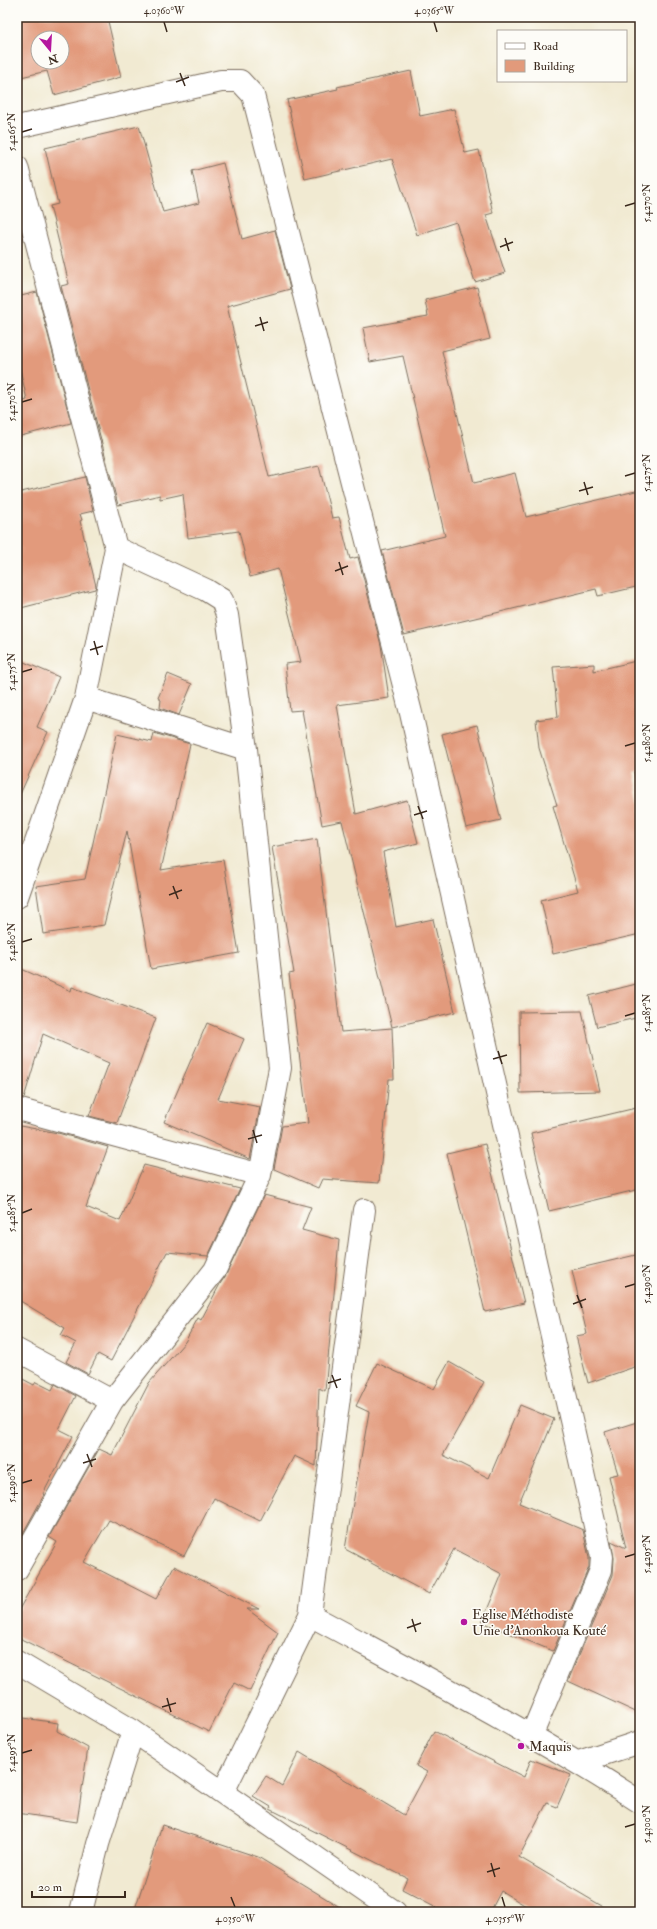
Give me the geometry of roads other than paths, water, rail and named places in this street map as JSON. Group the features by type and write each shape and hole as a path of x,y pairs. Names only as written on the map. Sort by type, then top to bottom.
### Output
{"street":[{"path":"17,127 221,81 240,81 253,95 411,713 602,1557 601,1570 532,1734"},
{"path":"17,167 116,548 86,698 17,897"},
{"path":"17,1569 112,1401 215,1270 260,1175 280,1068 246,748 227,615 222,600 206,590 116,548"},
{"path":"86,698 246,748"},
{"path":"17,1109 260,1175"},
{"path":"223,1792 310,1615 364,1210"},
{"path":"17,1350 112,1401"},
{"path":"310,1615 532,1734 579,1762 640,1802"},
{"path":"17,1662 133,1731 395,1912"},
{"path":"82,1912 98,1844 133,1731"},
{"path":"579,1762 640,1742"}],"place":[{"name":"Eglise Méthodiste Unie d'Anonkoua Kouté","path":"464,1622"},
{"name":"Maquis","path":"521,1746"}]}
